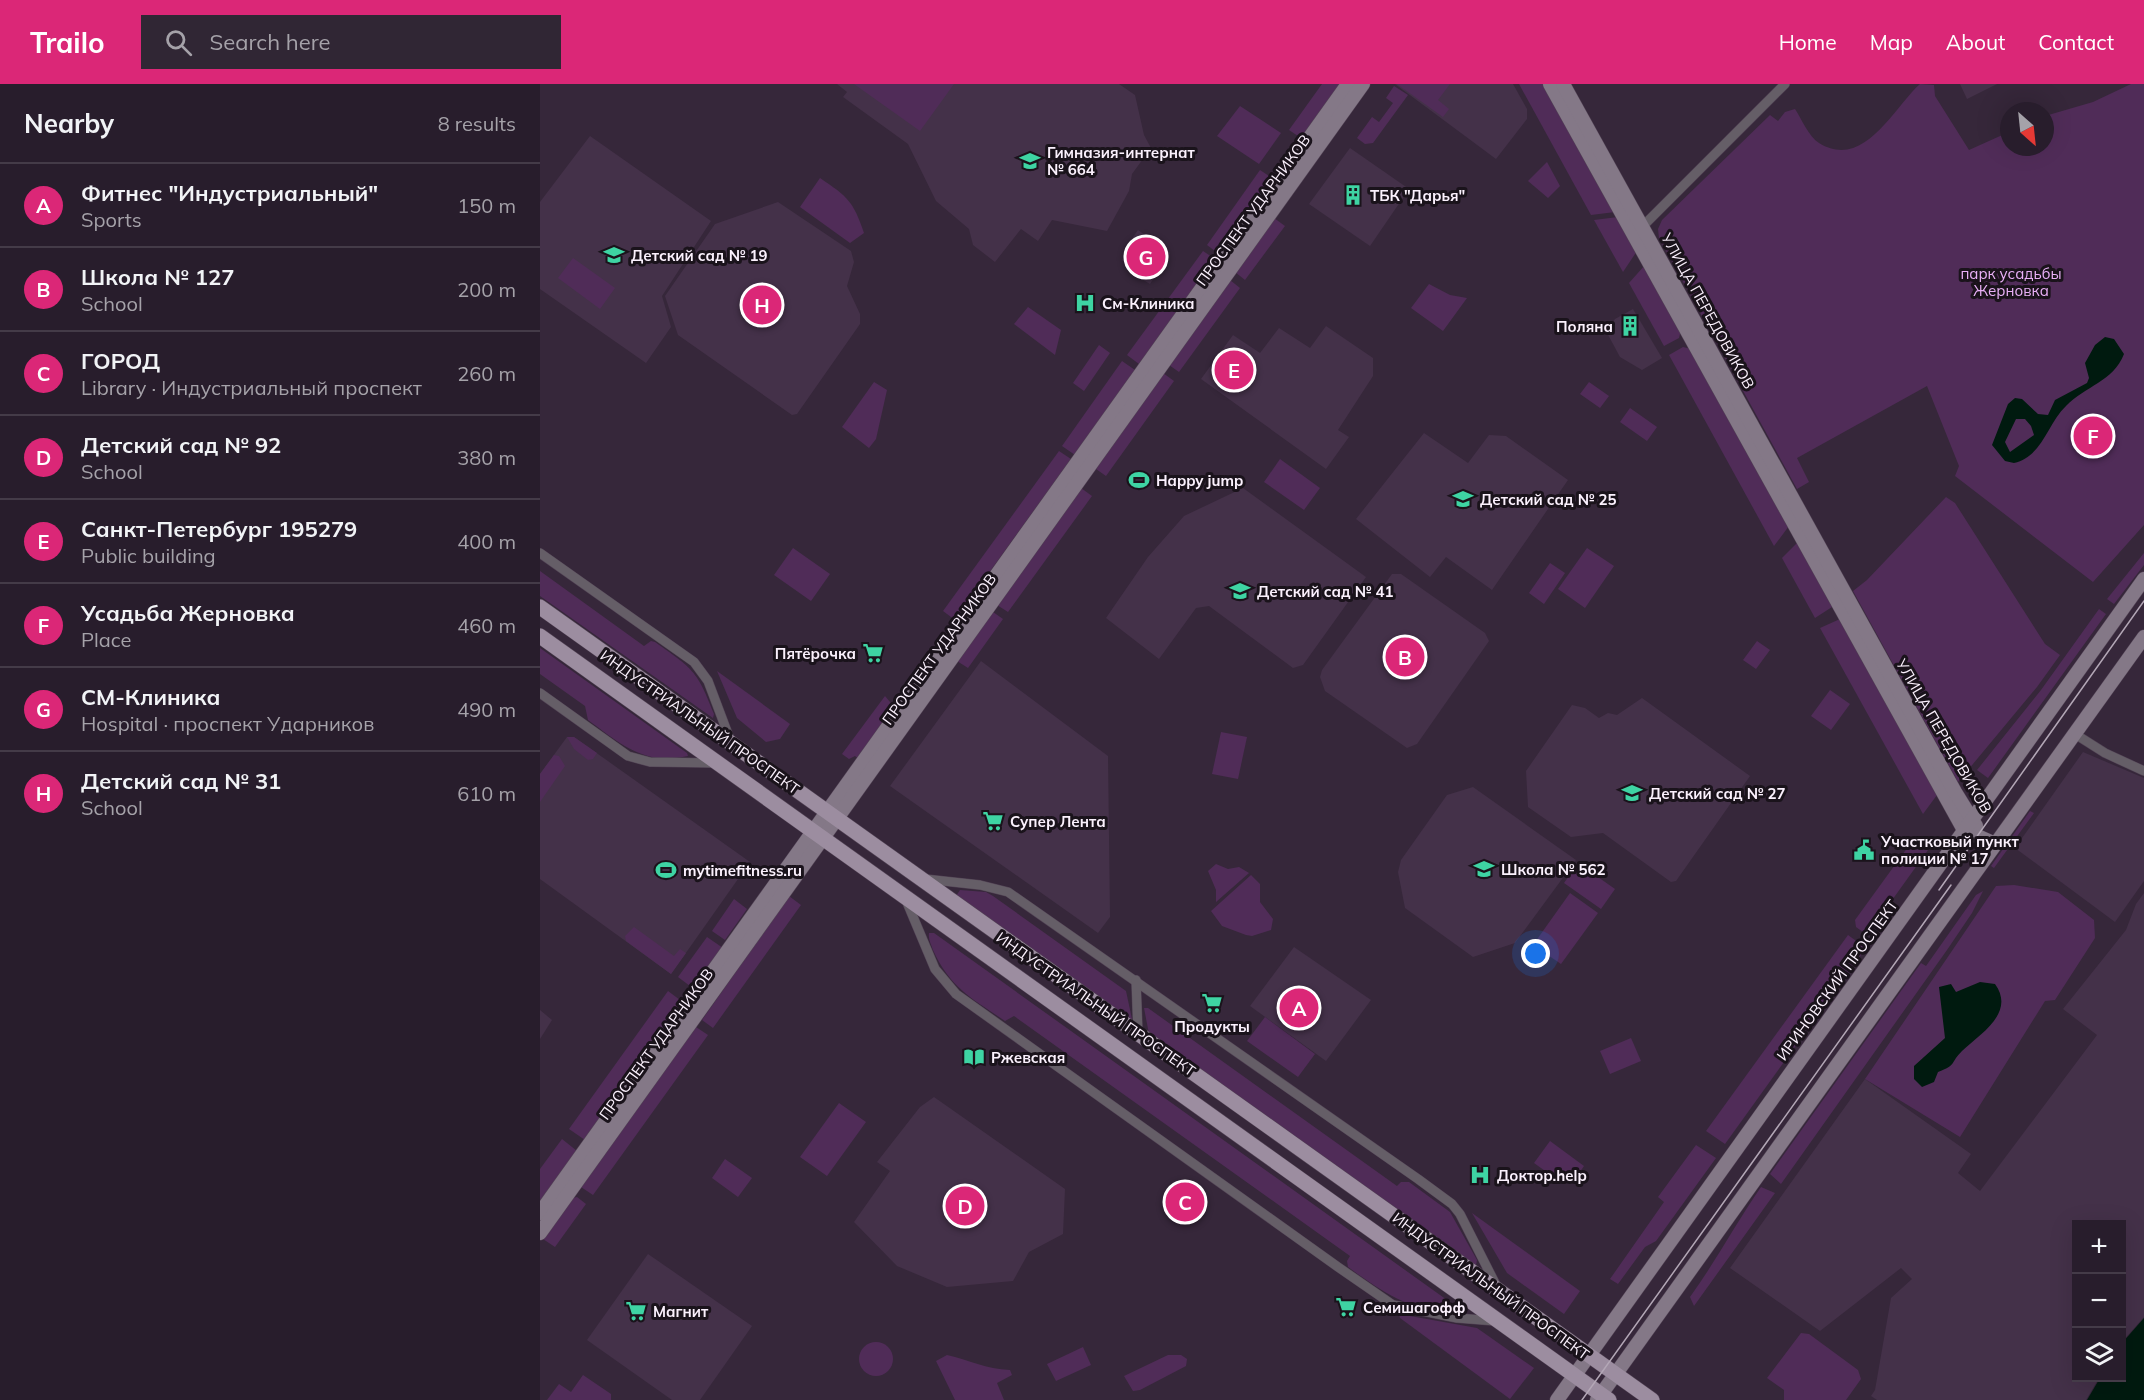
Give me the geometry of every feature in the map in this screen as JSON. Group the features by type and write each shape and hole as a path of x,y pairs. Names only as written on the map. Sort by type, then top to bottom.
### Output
{"main road":[{"name":"ПРОСПЕКТ УДАРНИКОВ","path":"1227,264 1348,84"},
{"name":"ПРОСПЕКТ УДАРНИКОВ","path":"540,1233 832,816 1227,264 1363,84"},
{"name":"УЛИЦА ПЕРЕДОВИКОВ","path":"1550,84 1968,825 1995,844"},
{"name":"УЛИЦА ПЕРЕДОВИКОВ","path":"1563,84 1968,825"},
{"name":"ИРИНОВСКИЙ ПРОСПЕКТ","path":"1557,1400 2144,579"},
{"name":"ИНДУСТРИАЛЬНЫЙ ПРОСПЕКТ","path":"540,607 1652,1400"},
{"name":"ИНДУСТРИАЛЬНЫЙ ПРОСПЕКТ","path":"540,636 1574,1375 1602,1398"},
{"path":"1602,1398 1615,1375 2144,637"},
{"name":"ПРОСПЕКТ УДАРНИКОВ","path":"540,1214 818,836"}],"street":[{"path":"1642,227 1785,84"},
{"path":"540,553 694,662 708,681 731,744"},
{"path":"540,693 628,756 650,762 717,763"},
{"path":"2075,734 2105,753 2144,771"},
{"path":"920,878 980,885 1008,892 1452,1204 1460,1214 1499,1292"},
{"path":"905,898 935,969 944,982 1013,1035 1393,1305 1457,1318 1497,1321"},
{"path":"1136,980 1138,1033"}],"shaded area":[{"name":"Гимназия-интернат № 664","path":"837,84 1119,84 1135,95 1144,135 1151,148 1132,174 1129,191 1107,231 1052,220 1038,241 1021,229 995,262 973,245 969,229 936,201 908,144 843,97 847,92"},
{"path":"1395,84 1513,84 1527,109 1527,119 1496,159"},
{"path":"1960,84 1997,84 1967,99"},
{"name":"Детский сад № 19","path":"590,136 711,221 662,296 671,327 646,363 540,289 540,202"},
{"path":"1350,148 1409,189 1370,246 1309,204"},
{"path":"778,202 851,251 854,262 847,286 860,314 860,324 797,414 792,415 678,335 665,296 715,224"},
{"name":"См-Клиника","path":"1138,230 1170,253 1150,284 1135,275 1138,271 1122,260 1129,249 1126,247"},
{"path":"1633,309 1662,358 1642,370 1620,357 1606,331 1615,319"},
{"path":"1326,326 1373,358 1373,376 1338,430 1349,437 1326,469 1201,379 1233,335 1260,353 1279,328 1310,348"},
{"path":"2105,337 2114,339 2124,354 2113,371 2066,406 2032,454 2014,463 2005,461 1992,445 2008,404 2015,398 2022,399 2038,414 2048,415 2055,400 2087,383 2089,378 2085,363 2095,345","holes":["2016,419 2025,419 2034,435 2010,452 2005,442"]},
{"name":"Детский сад № 25","path":"1424,433 1468,463 1489,435 1506,436 1568,480 1492,590 1446,557 1430,577 1356,519"},
{"name":"Детский сад № 41","path":"1243,488 1366,577 1303,665 1293,668 1209,606 1196,608 1159,659 1106,618 1148,557 1184,516"},
{"path":"1392,574 1401,574 1485,633 1489,641 1417,744 1407,748 1325,691 1320,677 1322,670"},
{"path":"981,661 1108,756 1110,917 1098,933 890,786"},
{"name":"Детский сад № 27","path":"1642,698 1750,776 1676,881 1671,882 1603,833 1571,837 1528,807 1526,771 1572,705 1585,708 1599,718 1608,713 1617,715"},
{"path":"567,737 574,737 750,862 671,974 540,879 540,774"},
{"path":"2083,752 2144,778 2144,881 2115,922 2015,848"},
{"name":"Школа № 562","path":"1473,787 1576,860 1515,943 1473,957 1405,908 1398,872 1401,860 1447,795"},
{"path":"2144,893 2144,1317 2126,1337 2126,1220 2072,1220 2072,1382 2097,1382 2086,1400 1877,1400 1871,1396 1875,1390 1891,1298 1912,1279 1901,1268 1820,1331 1730,1268 1865,1079 1971,1154 1958,1173 1980,1191 2097,1035 2063,1009 2126,930 2136,904"},
{"path":"1294,947 1371,1000 1326,1061 1250,1006"},
{"path":"1980,982 1995,984 2000,995 1999,1013 1986,1030 1962,1051 1951,1065 1938,1072 1934,1082 1922,1087 1914,1079 1914,1066 1945,1038 1939,987 1951,984 1956,992"},
{"path":"540,1010 552,1020 540,1039"},
{"path":"934,1097 1065,1189 1063,1234 1029,1252 1013,1281 947,1287 897,1266 854,1222 890,1171 877,1162 920,1107"},
{"path":"648,1254 752,1326 700,1400 672,1400 587,1340"},
{"path":"2144,1318 2144,1400 2087,1400 2098,1382 2126,1382 2126,1338"}],"green space":[{"path":"854,84 954,84 920,131"},
{"path":"1322,84 1340,84 1301,138 1289,130"},
{"path":"1397,84 1450,84 1438,100 1449,109 1443,117"},
{"path":"1519,84 1545,84 1615,212 1591,215"},
{"name":"парк усадьбы Жерновка","path":"1920,84 1934,85 1935,96 1969,150 2000,136 2000,156 2054,156 2054,113 2093,102 2131,84 2144,84 2144,525 2093,582 1955,476 1959,466 1927,386 1797,458 1809,482 1797,489 1659,238 1658,229 1662,220 1770,115 1778,121 1785,112 1795,109 1809,132 1819,143 1835,149 1850,149 1864,143 1877,133"},
{"path":"1394,86 1408,95 1373,143 1365,144 1357,138 1372,117 1379,122 1393,103 1386,98"},
{"path":"1240,106 1281,133 1259,164 1217,136"},
{"path":"1547,162 1560,186 1548,198 1528,181"},
{"path":"1260,170 1272,178 1219,254 1207,245"},
{"path":"820,178 843,195 853,207 864,233 850,243 800,207"},
{"path":"1618,217 1637,251 1623,272 1594,220"},
{"path":"1274,218 1285,226 1245,280 1235,272"},
{"path":"1203,251 1215,259 1139,364 1127,355"},
{"path":"573,258 615,288 600,309 558,278"},
{"path":"1645,265 1681,330 1679,338 1664,346 1629,283"},
{"path":"1230,280 1240,288 1179,372 1169,365"},
{"path":"1429,284 1450,295 1467,298 1443,331 1411,308"},
{"path":"1028,307 1061,330 1055,355 1014,324"},
{"path":"1099,345 1110,353 1084,391 1073,383"},
{"path":"1683,347 1691,349 1789,526 1774,546 1669,355"},
{"path":"1122,361 1135,370 1075,455 1062,446"},
{"path":"1163,373 1174,381 1106,476 1096,469"},
{"path":"874,382 887,390 876,439 869,448 842,427"},
{"path":"1589,382 1609,396 1600,408 1580,394"},
{"path":"1630,408 1657,427 1647,441 1620,422"},
{"path":"1059,451 1071,459 955,620 943,611"},
{"path":"1280,459 1320,488 1304,510 1264,482"},
{"path":"1081,488 1092,496 1008,612 997,605"},
{"path":"1946,497 1955,503 2045,644 2060,655 2037,687 1958,782 1853,591 1867,580"},
{"path":"1798,542 1832,607 1815,618 1782,558"},
{"path":"793,548 830,574 811,601 774,575"},
{"path":"1587,548 1614,566 1585,608 1558,589"},
{"path":"2144,553 2144,565 2114,604 2107,599"},
{"path":"1550,563 1565,573 1544,604 1529,593"},
{"path":"540,571 644,646 651,641 655,642 678,658 698,679 714,714 713,718 540,596"},
{"path":"2099,609 2106,614 1988,778 1977,770 2041,690"},
{"path":"993,612 1003,619 968,668 957,661"},
{"path":"1840,619 1937,795 1923,814 1820,628"},
{"path":"1757,641 1770,650 1756,669 1743,660"},
{"path":"540,648 687,753 688,756 658,758 646,755 623,745 600,729 588,720 585,706 540,674"},
{"path":"717,671 790,724 780,739 766,742 737,718"},
{"path":"1830,690 1850,704 1831,730 1811,716"},
{"path":"885,696 895,708 859,759 855,756 849,759 842,754"},
{"path":"1221,732 1247,737 1238,779 1212,774"},
{"path":"567,737 574,737 597,753 593,759 588,760 574,749"},
{"path":"554,755 559,756 565,766 540,802 540,774"},
{"path":"2030,811 2034,813 1994,868 1991,866"},
{"path":"1913,840 1928,850 1867,935 1856,927 1855,920"},
{"path":"1578,863 1615,889 1601,909 1564,883"},
{"path":"1216,864 1228,869 1239,867 1249,873 1216,902 1216,890 1208,871"},
{"path":"1251,875 1260,884 1260,902 1273,919 1271,930 1252,936 1222,926 1211,911"},
{"path":"2014,885 2058,892 2094,920 2095,938 2055,1000 2045,1001 1960,1137 1865,1079 1996,886"},
{"path":"960,890 986,892 993,896 1126,991 1131,1021 956,896"},
{"path":"1983,891 1972,913 1947,950 1781,1184 1770,1174 1921,963 1926,966 1976,895"},
{"path":"1570,893 1598,913 1561,964 1533,945"},
{"path":"789,896 801,905 713,1028 702,1020"},
{"path":"734,899 747,909 725,940 712,931"},
{"path":"634,927 674,956 680,949 686,953 671,974 626,941 625,936"},
{"path":"929,933 934,933 1454,1305 1455,1311 1425,1309 1398,1299 1372,1284 1348,1267 1347,1261 1350,1256 1014,1016 1005,1021 973,999 947,974 933,950"},
{"path":"1848,935 1866,948 1725,1144 1706,1131"},
{"path":"707,937 723,948 694,989 678,977"},
{"path":"668,991 684,1003 585,1140 569,1129"},
{"path":"1144,1008 1148,1008 1397,1186 1401,1182 1409,1182 1450,1212 1477,1260 1476,1265 1474,1266 1149,1034"},
{"path":"1265,1017 1315,1054 1298,1077 1247,1041"},
{"path":"696,1027 708,1035 593,1195 581,1187"},
{"path":"1631,1038 1641,1061 1610,1074 1600,1051"},
{"path":"839,1103 866,1122 827,1176 800,1157"},
{"path":"562,1139 577,1151 540,1202 540,1169"},
{"path":"1550,1141 1584,1166 1573,1182 1562,1183 1534,1163"},
{"path":"1696,1145 1716,1158 1656,1241 1645,1247 1618,1284 1610,1279 1664,1202 1658,1197"},
{"path":"725,1159 752,1178 738,1197 712,1178"},
{"path":"1761,1187 1775,1193 1694,1306 1690,1297"},
{"path":"577,1197 586,1204 555,1247 543,1239 573,1198"},
{"path":"1472,1213 1580,1291 1564,1314 1507,1273"},
{"path":"1399,1314 1477,1328 1534,1368 1510,1399 1400,1318"},
{"path":"1801,1333 1809,1334 1858,1370 1861,1379 1846,1400 1784,1400 1784,1390 1767,1378"},
{"path":"876,1342 888,1347 893,1359 888,1371 876,1376 864,1371 859,1359 864,1347"},
{"path":"1083,1347 1091,1365 1056,1381 1047,1364"},
{"path":"947,1355 985,1366 1010,1370 1012,1375 997,1383 1004,1400 955,1400 936,1361"},
{"path":"1168,1355 1181,1355 1187,1359 1186,1366 1140,1390 1133,1391 1124,1376"},
{"path":"583,1375 611,1394 611,1400 547,1400 559,1384 571,1392"}],"tram line":[{"path":"1939,890 2144,601"},
{"path":"1582,1400 1951,885"}],"place":[{"name":"Гимназия-интернат № 664","path":"1030,161"},
{"name":"ТБК \"Дарья\"","path":"1353,195"},
{"name":"Детский сад № 19","path":"614,255"},
{"name":"СМ-Клиника","path":"1146,257"},
{"name":"См-Клиника","path":"1085,303"},
{"name":"Детский сад № 31","path":"762,305"},
{"name":"Поляна","path":"1630,326"},
{"name":"Санкт-Петербург 195279","path":"1234,370"},
{"name":"Усадьба Жерновка","path":"2093,436"},
{"name":"Happy jump","path":"1139,480"},
{"name":"Детский сад № 25","path":"1463,499"},
{"name":"Детский сад № 41","path":"1240,591"},
{"name":"Пятёрочка","path":"873,653"},
{"name":"Школа № 127","path":"1405,657"},
{"name":"Детский сад № 27","path":"1632,793"},
{"name":"Супер Лента","path":"993,821"},
{"name":"Участковый пункт полиции № 17","path":"1864,850"},
{"name":"Школа № 562","path":"1484,869"},
{"name":"mytimefitness.ru","path":"666,870"},
{"name":"Продукты","path":"1212,1003"},
{"name":"Фитнес \"Индустриальный\"","path":"1299,1008"},
{"name":"Ржевская","path":"974,1057"},
{"name":"Доктор.help","path":"1480,1175"},
{"name":"ГОРОД","path":"1185,1202"},
{"name":"Детский сад № 92","path":"965,1206"},
{"name":"Семишагофф","path":"1346,1307"},
{"name":"Магнит","path":"636,1311"}]}
